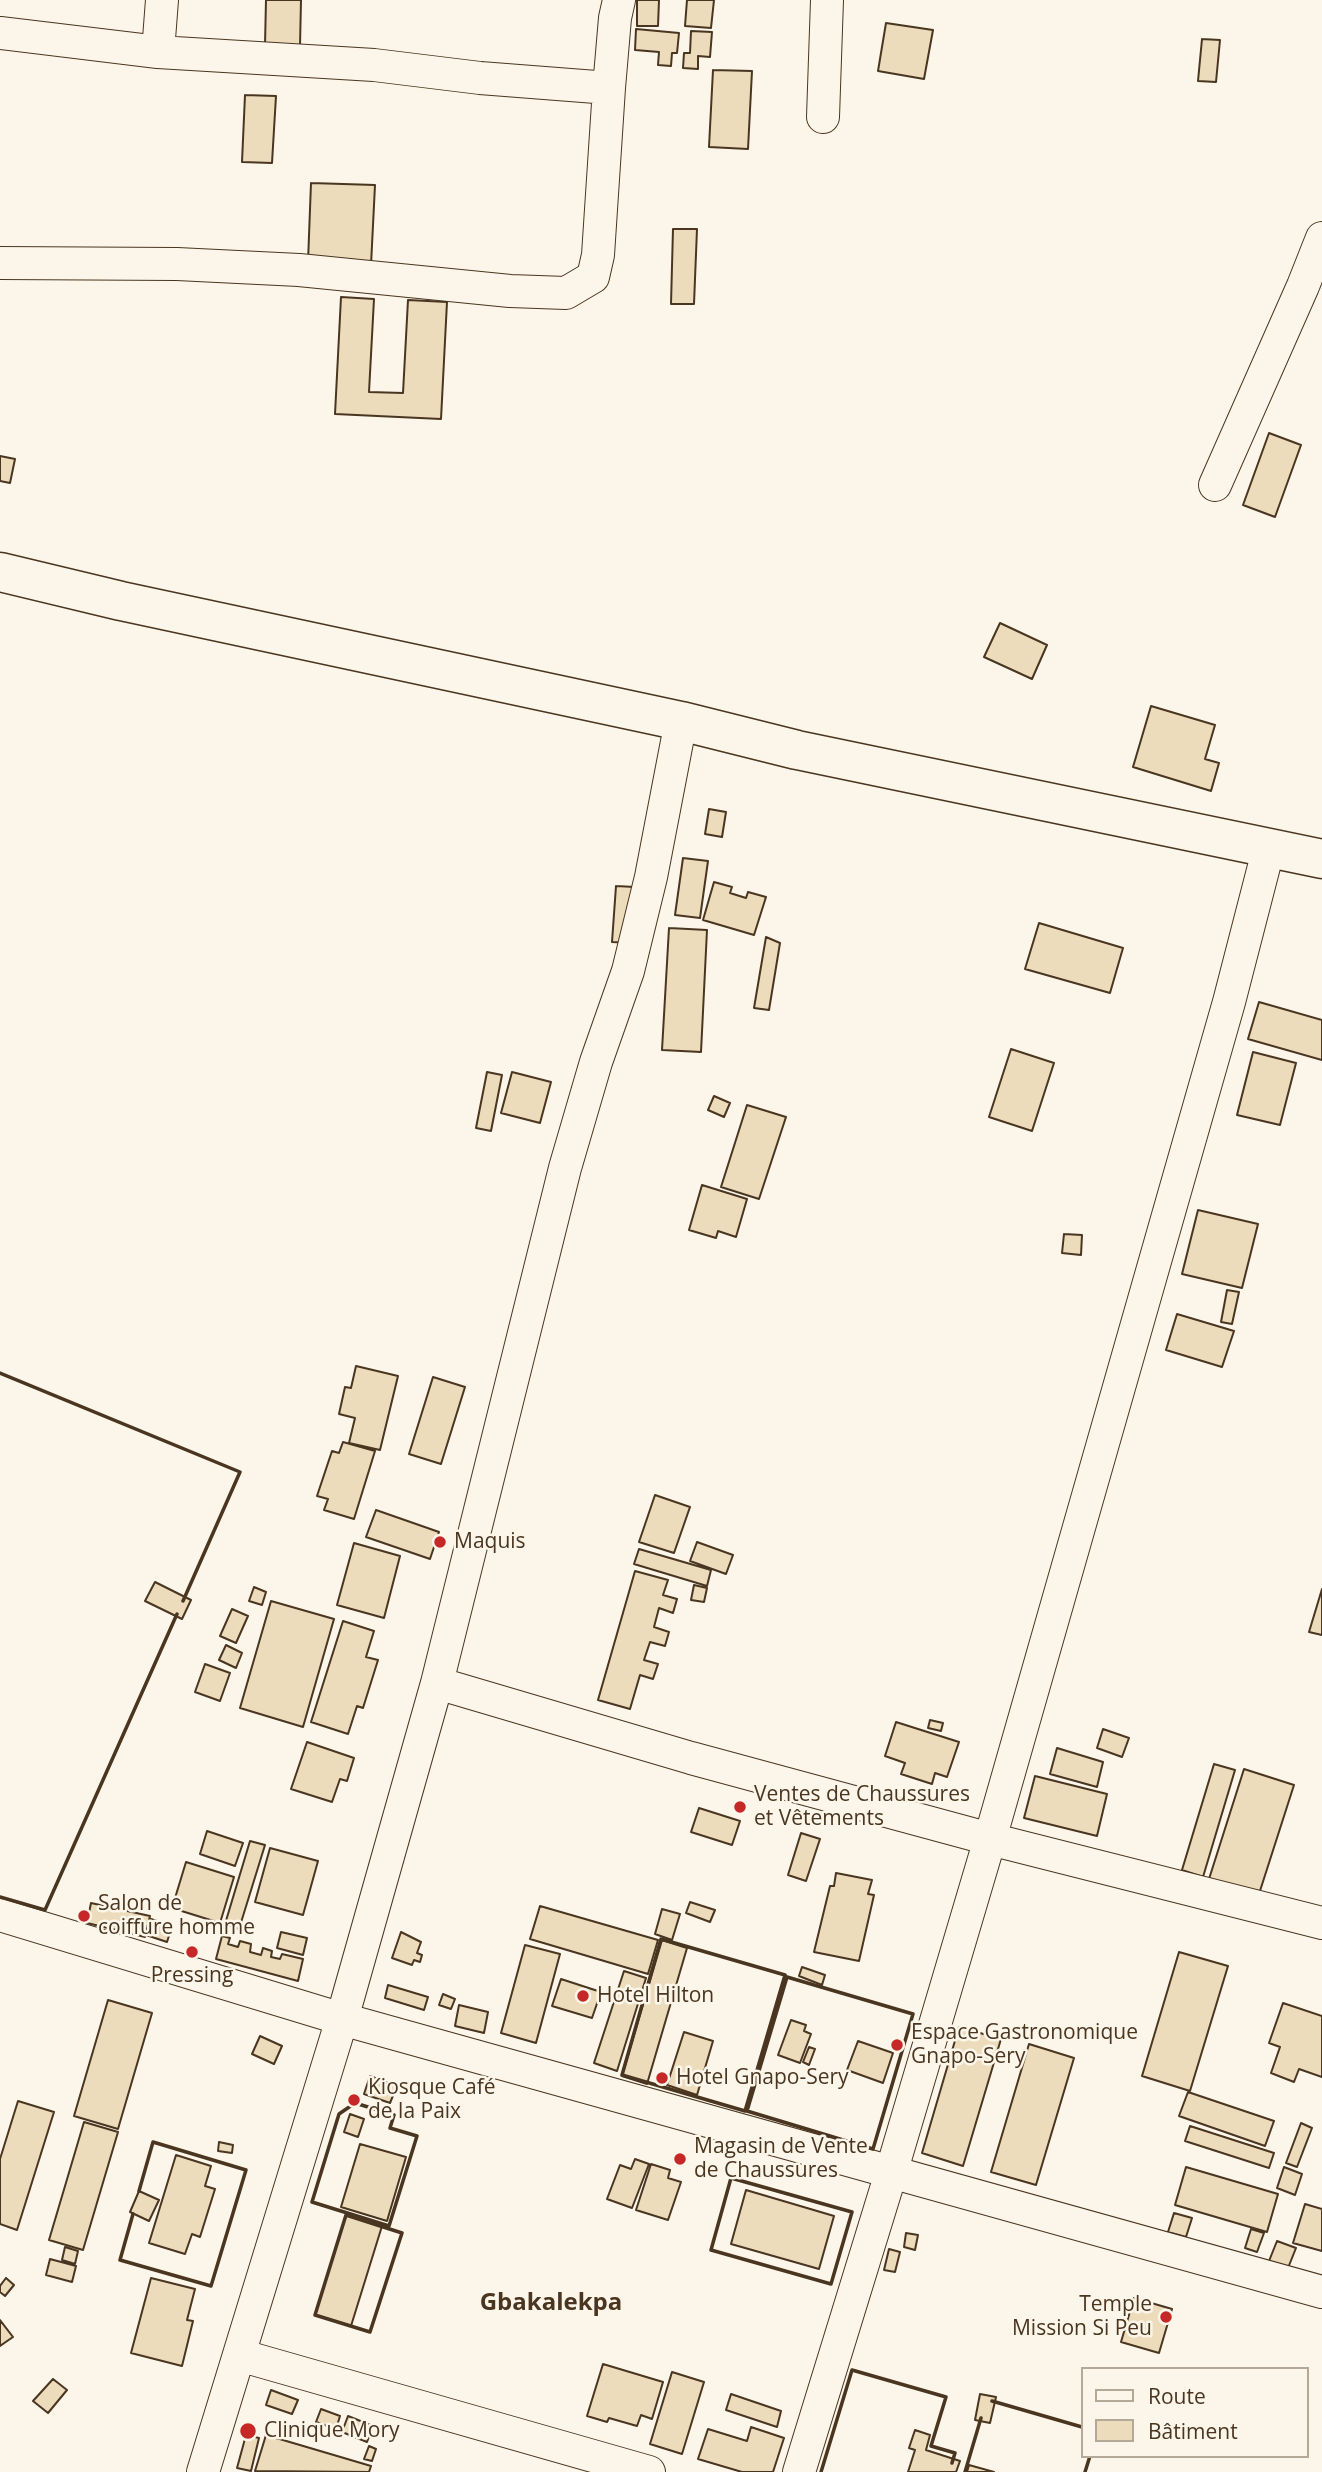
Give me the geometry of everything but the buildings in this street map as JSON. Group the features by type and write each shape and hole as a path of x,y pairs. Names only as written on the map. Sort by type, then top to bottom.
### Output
{"main road":[{"path":"0,572 213,621 681,721 797,750 1322,859"}],"street":[{"path":"159,52 162,0"},
{"path":"0,263 177,264 299,270 510,291 566,293 593,277 598,255 609,88 619,0"},
{"path":"823,117 827,0"},
{"path":"0,33 159,52 374,65 480,78 609,88"},
{"path":"1215,485 1313,290 1322,238"},
{"path":"203,2472 342,2019 437,1683 565,1168 596,1062 628,971 651,877 681,721"},
{"path":"799,2472 990,1839 1233,990 1269,847"},
{"path":"437,1683 691,1758 990,1839 1322,1923"},
{"path":"0,1915 342,2019 1322,2292"},
{"path":"239,2355 649,2472"}],"wall":[{"path":"0,1373 240,1472 183,1601"},
{"path":"0,1897 45,1910 177,1614"},
{"path":"661,1939 785,1975 745,2111 622,2075 661,1939"},
{"path":"787,1977 913,2014 873,2149 747,2111 787,1977"},
{"path":"355,2103 394,2115 390,2128 417,2136 389,2226 312,2202 339,2114 355,2103"},
{"path":"133,2214 120,2260 211,2286 246,2170 153,2142 139,2191"},
{"path":"731,2178 852,2212 831,2284 711,2250 731,2178"},
{"path":"346,2215 402,2233 370,2332 315,2315 346,2215"},
{"path":"821,2472 852,2370 946,2397 931,2446 955,2453 952,2463"},
{"path":"992,2401 1080,2426"},
{"path":"965,2472 981,2418"},
{"path":"1085,2472 1089,2458"}],"place":[{"name":"Maquis","path":"440,1542"},
{"name":"Ventes de Chaussures et Vêtements","path":"740,1807"},
{"name":"Salon de coiffure homme","path":"84,1916"},
{"name":"Pressing","path":"192,1952"},
{"name":"Hotel Hilton","path":"583,1996"},
{"name":"Espace Gastronomique Gnapo-Sery","path":"897,2045"},
{"name":"Hotel Gnapo-Sery","path":"662,2078"},
{"name":"Kiosque Café de la Paix","path":"354,2100"},
{"name":"Magasin de Vente de Chaussures","path":"680,2159"},
{"name":"Temple Mission Si Peu","path":"1166,2317"},
{"name":"Clinique Mory","path":"248,2431"}],"district":[{"name":"Gbakalekpa","path":"551,2303"}]}
